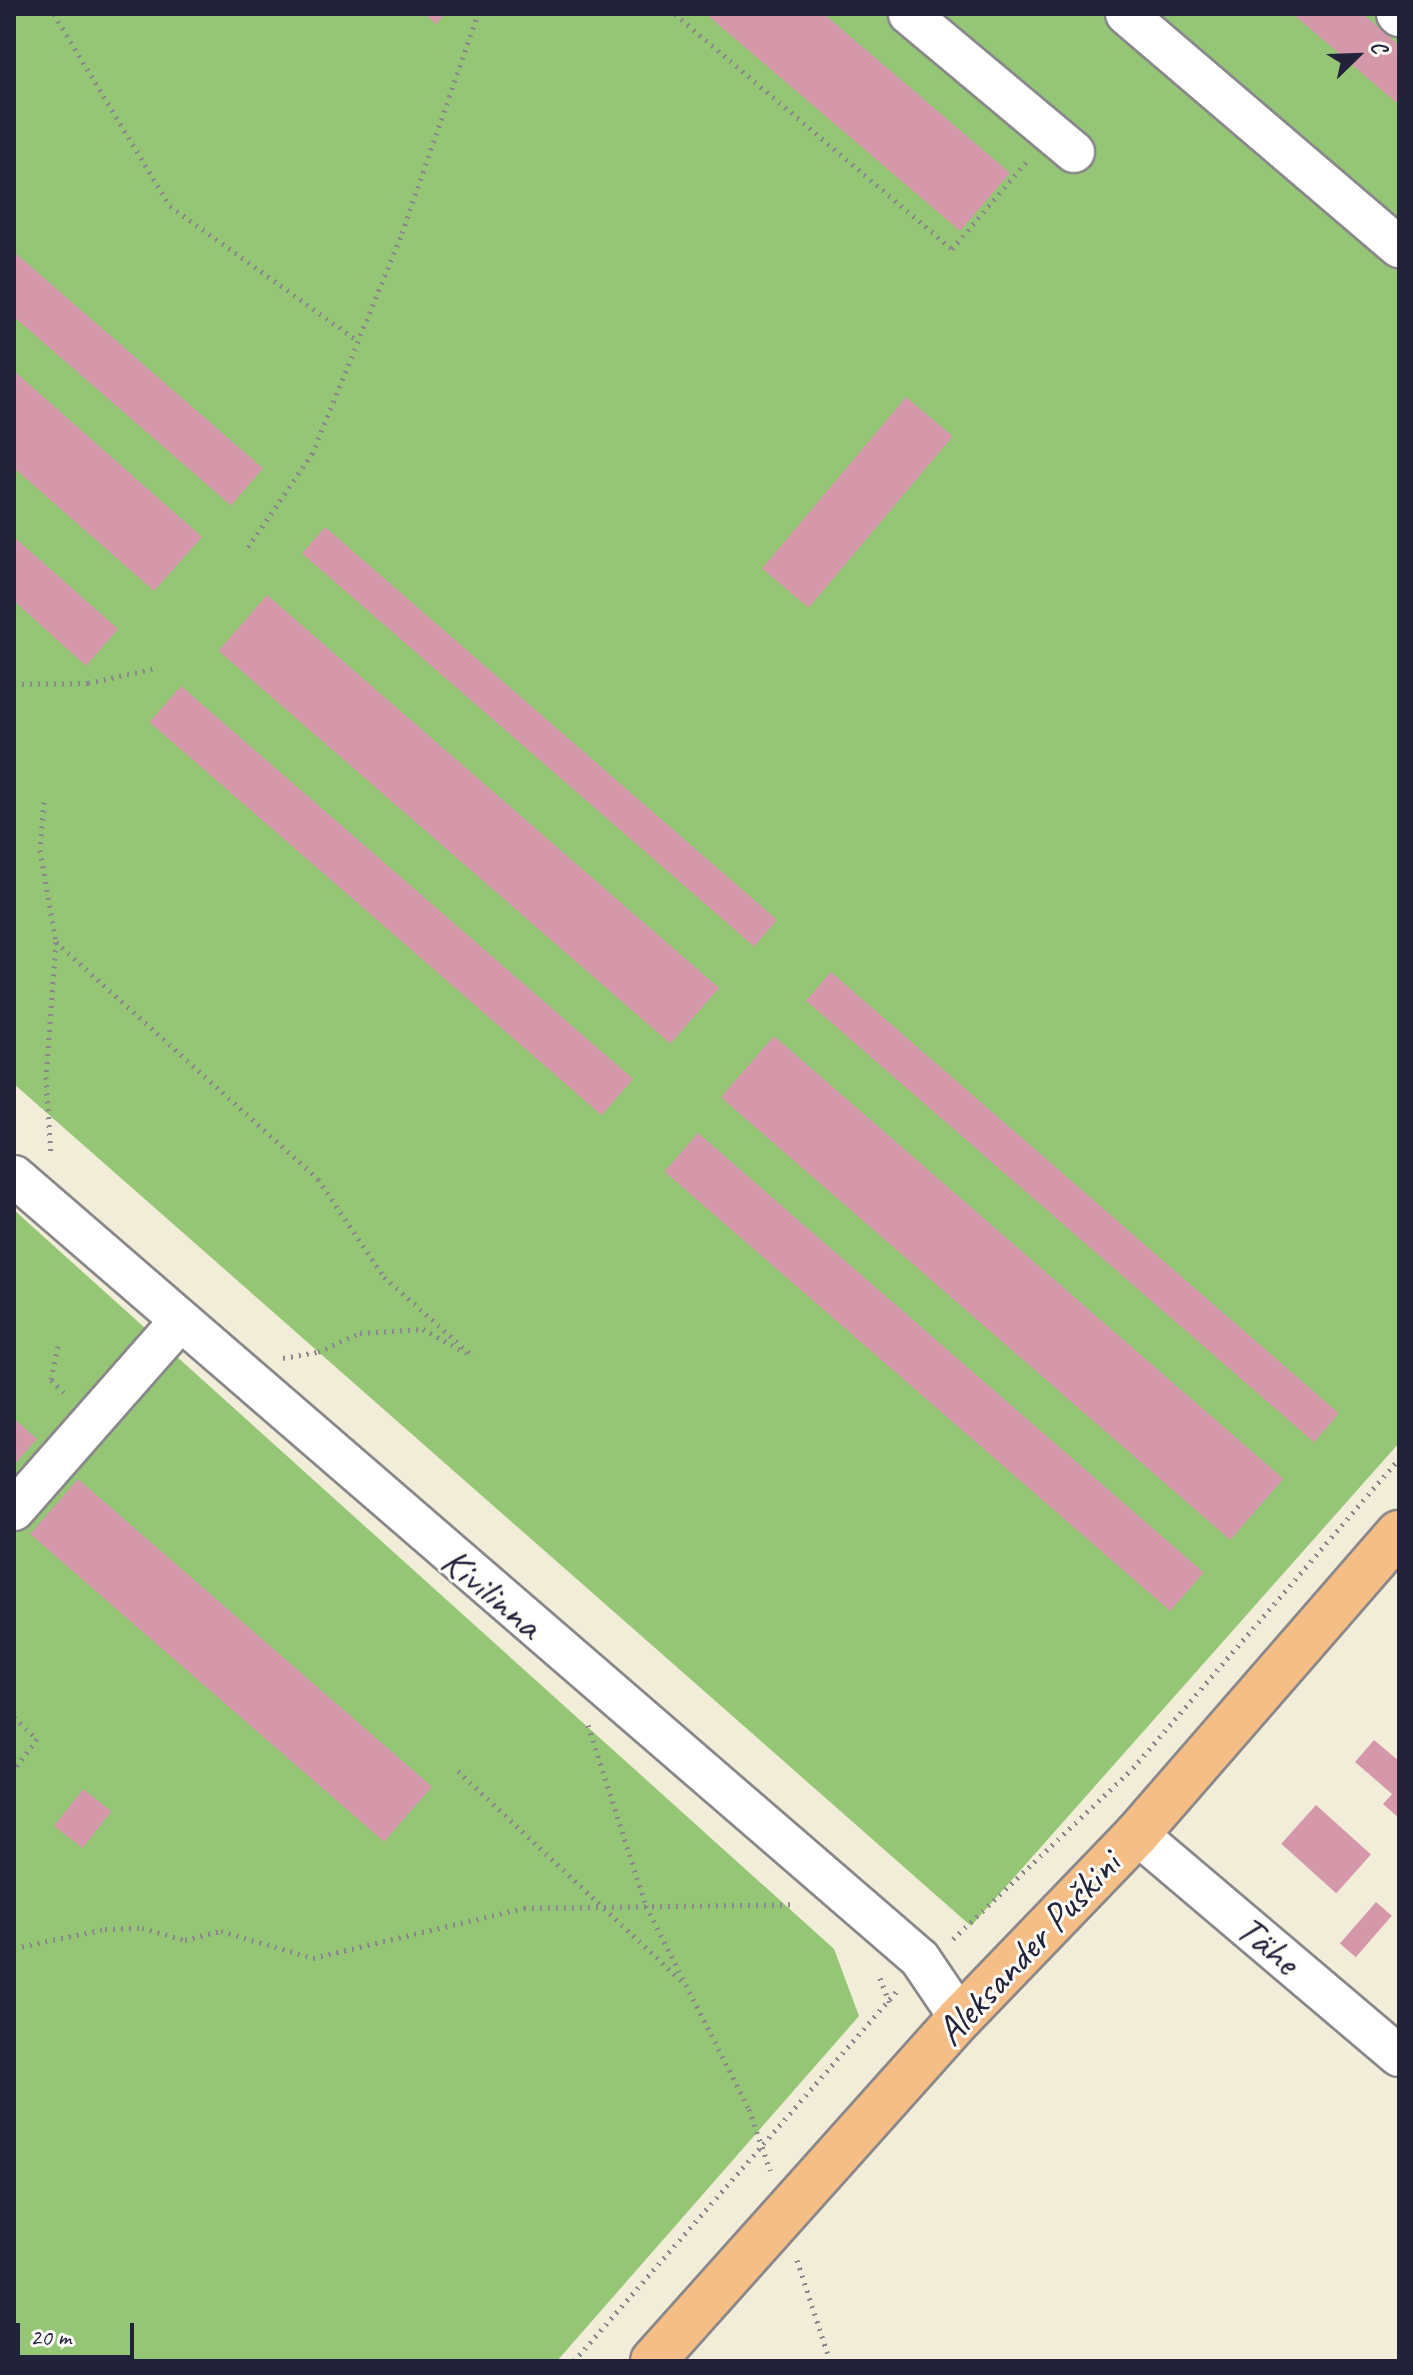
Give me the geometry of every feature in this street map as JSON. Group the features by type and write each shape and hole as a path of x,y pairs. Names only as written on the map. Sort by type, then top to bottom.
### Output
{"main road":[{"name":"Aleksander Puškini","path":"653,2361 960,2018 1137,1834 1399,1533"}],"street":[{"path":"909,14 1063,142"},
{"path":"1126,14 1399,247"},
{"name":"Kivilinna","path":"14,1176 179,1322 920,1959 960,2018"},
{"path":"14,1510 179,1322"},
{"name":"Tähe","path":"1137,1834 1399,2056"}],"path":[{"path":"54,14 170,206 358,341"},
{"path":"248,547 312,454 402,233 478,14"},
{"path":"675,14 952,249 1063,142"},
{"path":"14,684 88,683 157,668"},
{"path":"44,802 40,850 56,942 46,1077 52,1165"},
{"path":"56,942 318,1179 384,1277 474,1357 423,1329 360,1333 318,1352 275,1359"},
{"path":"574,2361 889,2003 920,1959 971,1926 1133,1768 1399,1459"},
{"path":"583,1709 646,1906 764,2145 782,2217 830,2361"},
{"path":"14,1717 37,1739 14,1769"},
{"path":"458,1771 607,1907 686,1985"},
{"path":"14,1948 105,1929 142,1928 185,1940 221,1931 313,1958 524,1908 803,1904"}],"green space":[{"path":"14,14 1399,14 1399,1443 971,1926 14,1084"},
{"path":"14,1210 834,1949 859,2016 557,2361 14,2361"}],"building":[{"path":"425,14 445,14 436,24"},
{"path":"706,14 824,14 1010,173 960,231"},
{"path":"1293,14 1363,14 1399,45 1399,105"},
{"path":"14,252 263,468 231,505 14,317"},
{"path":"14,371 202,537 154,591 14,468"},
{"path":"906,397 953,436 809,608 762,569"},
{"path":"325,527 777,920 754,946 302,553"},
{"path":"14,537 118,629 86,666 14,601"},
{"path":"267,595 719,988 671,1044 218,651"},
{"path":"181,686 633,1079 602,1115 150,722"},
{"path":"831,972 1339,1414 1314,1442 806,1001"},
{"path":"774,1036 1283,1479 1230,1540 721,1097"},
{"path":"698,1133 1204,1573 1170,1611 665,1171"},
{"path":"14,1419 37,1439 14,1465"},
{"path":"78,1479 432,1787 384,1842 30,1534"},
{"path":"1374,1740 1399,1761 1399,1818 1383,1804 1392,1794 1355,1762"},
{"path":"83,1789 111,1811 82,1848 54,1826"},
{"path":"1316,1805 1371,1855 1336,1893 1281,1844"},
{"path":"1376,1902 1392,1916 1356,1957 1340,1944"}]}
